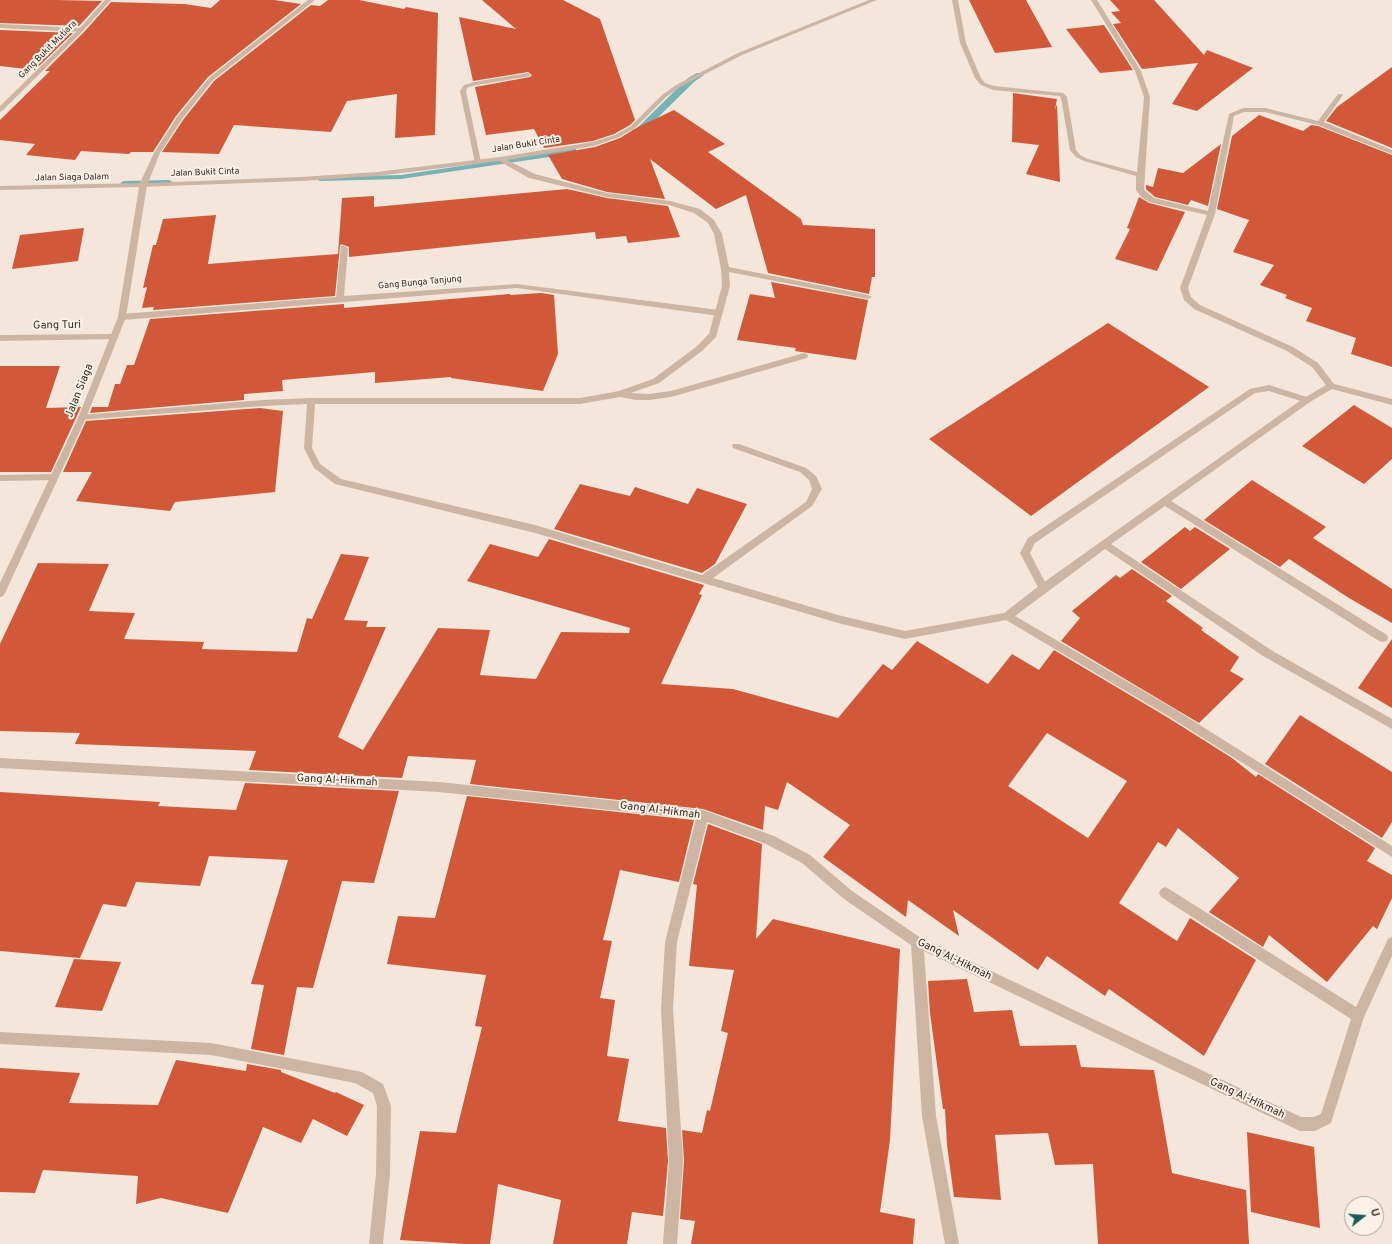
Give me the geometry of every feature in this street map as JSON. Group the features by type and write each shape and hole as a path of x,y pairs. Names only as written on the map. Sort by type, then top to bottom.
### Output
{"street":[{"name":"Gang Bukit Mutiara","path":"0,110 81,30 108,0"},
{"name":"Jalan Siaga","path":"0,593 82,418 122,317 144,185 151,166 179,118 211,79 312,0"},
{"name":"Jalan Bukit Cinta","path":"144,185 301,179 377,174 500,159 594,144 618,136 633,127 664,96 678,86 740,54 874,0"},
{"path":"955,0 962,43 978,78 983,84 993,88 1061,94 1064,97 1073,150 1078,156 1086,160 1140,175"},
{"path":"1094,0 1138,71 1147,97 1140,190 1144,195 1152,200 1211,214"},
{"path":"0,26 81,30"},
{"path":"477,162 463,91 466,86 476,83 528,75"},
{"path":"1320,123 1340,95"},
{"path":"1392,152 1320,123 1265,110 1243,110 1231,115 1211,214 1184,288 1187,298 1197,307 1290,349 1315,365 1331,386 1392,402"},
{"path":"82,418 262,403 311,401 580,401 620,394 656,381 699,348 713,335 726,286 725,269 718,234 711,222 697,211 670,203 607,195 566,186 532,176 500,159"},
{"name":"Jalan Siaga Dalam","path":"0,188 144,185"},
{"path":"340,300 344,248"},
{"path":"725,269 868,297"},
{"name":"Gang Bunga Tanjung","path":"122,317 517,286 719,313"},
{"name":"Gang Turi","path":"0,338 114,337"},
{"path":"620,394 636,397 664,395 804,356"},
{"path":"311,401 308,448 317,466 338,482 535,529 838,619 905,635 1007,616 1104,544 1307,400 1331,386"},
{"path":"1043,588 1025,553 1031,542 1253,391 1269,388 1307,400"},
{"path":"704,579 809,504 817,489 813,478 804,470 736,446"},
{"path":"0,478 54,477"},
{"path":"1164,502 1383,638"},
{"path":"1104,544 1267,653 1392,724"},
{"path":"1007,616 1172,713 1392,852"},
{"name":"Gang Al-Hikmah","path":"0,763 439,787 703,815 770,840 806,859 848,895 917,942 1300,1124 1315,1124 1326,1118 1358,1016"},
{"path":"670,1244 676,1161 667,1009 672,942 703,815"},
{"path":"1165,893 1358,1016 1392,943"},
{"path":"917,942 929,1116 952,1244"},
{"path":"0,1038 211,1049 357,1077 378,1090 384,1106 385,1125 383,1174 376,1244"}],"building":[{"path":"0,0 102,1 79,26 0,23"},
{"path":"220,0 274,0 301,4 208,77 176,116 153,152 131,152 129,154 81,151 75,160 26,155 35,144 0,140 0,120 50,71 45,71 84,32 111,2 184,4 211,8"},
{"path":"328,0 359,0 404,9 406,7 438,13 435,135 395,138 397,94 347,101 331,132 234,125 219,154 162,152 183,120 214,81 311,5 320,6"},
{"path":"482,0 563,0 600,19 635,120 630,125 614,134 593,141 544,148 534,129 486,135 475,87 530,77 532,75 528,72 473,81 459,17 516,29"},
{"path":"969,0 1026,0 1052,47 995,53"},
{"path":"1110,0 1154,0 1204,55 1207,50 1253,68 1197,111 1172,104 1198,63 1142,69 1113,24 1121,23 1111,12 1120,11"},
{"path":"1104,25 1133,70 1100,73 1066,29"},
{"path":"0,30 73,33 35,70 0,66"},
{"path":"1392,67 1392,148 1326,121 1337,107"},
{"path":"1013,93 1057,99 1055,110 1057,104 1060,182 1026,174 1039,145 1012,142"},
{"path":"674,110 725,144 708,152 801,219 803,225 875,229 875,277 872,277 869,294 768,273 746,195 716,209 650,159 665,199 607,192 562,179 548,155 595,147 620,138 638,127"},
{"path":"1259,115 1303,131 1311,125 1318,126 1392,155 1392,367 1351,354 1356,338 1306,321 1312,308 1285,298 1287,295 1260,285 1274,265 1233,252 1249,220 1217,209 1232,136"},
{"path":"1221,144 1208,206 1191,200 1188,205 1155,197 1146,189 1146,185 1153,187 1158,168 1183,173"},
{"path":"567,189 607,198 668,206 680,237 628,243 626,236 596,239 595,232 349,257 349,247 341,244 335,296 153,310 154,307 142,308 147,287 143,288 153,245 156,245 163,219 216,215 208,264 338,254 342,198 374,196 374,207"},
{"path":"1139,197 1149,203 1185,212 1157,271 1115,259 1130,229 1127,228"},
{"path":"84,228 78,261 12,269 20,235"},
{"path":"771,282 868,300 856,360 795,351 796,348 737,340 750,294 775,298"},
{"path":"541,293 554,295 558,354 543,391 451,377 375,383 375,372 282,380 283,391 244,394 244,400 90,413 92,407 108,407 115,384 120,384 127,365 134,365 150,319 344,304 344,308 510,294"},
{"path":"1108,323 1209,387 1031,516 929,439"},
{"path":"0,366 60,366 46,408 81,407 51,472 0,472"},
{"path":"1354,405 1392,428 1392,459 1364,484 1302,446"},
{"path":"260,408 283,411 275,492 175,502 170,511 76,501 92,472 63,472 86,421"},
{"path":"1252,480 1326,527 1313,538 1392,589 1392,623 1349,598 1289,559 1280,567 1204,520"},
{"path":"580,484 630,496 635,487 688,504 697,488 747,504 715,564 702,573 554,529"},
{"path":"1185,527 1190,531 1195,527 1230,549 1181,589 1141,562"},
{"path":"549,539 704,585 699,594 702,595 661,684 733,689 838,718 883,664 892,670 917,641 988,684 1012,654 1039,670 1054,650 1167,717 1232,758 1256,777 1258,774 1375,848 1367,861 1392,875 1392,898 1377,929 1373,926 1327,982 1269,935 1263,947 1209,912 1239,878 1178,828 1166,847 1158,842 1119,903 1177,941 1190,918 1256,960 1204,1056 1109,989 1105,996 1047,956 1038,970 953,910 959,936 908,900 906,917 823,857 850,825 787,782 778,810 765,806 763,830 703,809 470,784 476,760 408,756 402,778 249,770 256,751 75,744 80,733 0,731 0,644 38,563 109,564 89,611 135,613 124,639 204,642 202,649 297,652 307,618 312,619 341,554 369,557 344,620 368,621 366,627 386,627 338,737 363,750 438,628 490,630 480,675 536,679 561,632 629,633 630,628 467,581 490,544 538,557","holes":["1047,733 1127,781 1088,838 1008,786"]},
{"path":"1132,569 1172,596 1166,601 1203,628 1201,630 1239,657 1230,671 1244,679 1199,723 1061,641 1080,618 1072,611 1116,575 1120,578"},
{"path":"1392,639 1392,708 1358,688"},
{"path":"1300,715 1392,772 1392,822 1382,838 1265,764"},
{"path":"245,783 399,791 374,883 342,881 313,988 297,987 284,1055 251,1049 264,985 251,984 288,860 209,856 200,886 136,882 126,907 103,904 80,958 0,951 0,792 160,802 158,806 236,810"},
{"path":"467,796 694,820 679,882 620,870 603,940 612,941 600,998 615,1000 607,1056 629,1059 618,1121 666,1128 668,1161 663,1216 632,1212 627,1244 553,1244 561,1200 498,1184 490,1244 400,1240 420,1131 456,1133 482,1027 475,1026 486,975 387,964 398,916 435,918"},
{"path":"708,824 762,844 756,939 773,919 900,949 890,1140 880,1212 915,1219 913,1244 691,1244 695,1221 680,1219 684,1161 682,1130 702,1133 707,1110 710,1111 728,1033 721,1031 734,970 689,966 697,885 693,884"},
{"path":"74,959 121,962 102,1011 55,1007"},
{"path":"967,979 974,1012 1012,1010 1020,1046 1076,1045 1081,1067 1154,1070 1172,1173 1246,1190 1249,1244 1098,1244 1093,1164 1055,1165 1048,1133 995,1135 1001,1200 954,1197 947,1145 945,1109 943,1109 930,1013 928,981"},
{"path":"176,1060 246,1071 247,1064 281,1070 281,1072 335,1093 336,1092 364,1105 347,1136 313,1119 301,1143 263,1127 228,1213 161,1198 136,1204 138,1176 43,1170 35,1193 0,1192 0,1068 80,1073 69,1103 158,1105"},
{"path":"1247,1132 1314,1147 1320,1228 1251,1212"}],"waterway":[{"path":"635,132 639,131 691,80 700,75"},
{"path":"320,179 401,177 573,151"},
{"path":"124,183 169,182"}]}
